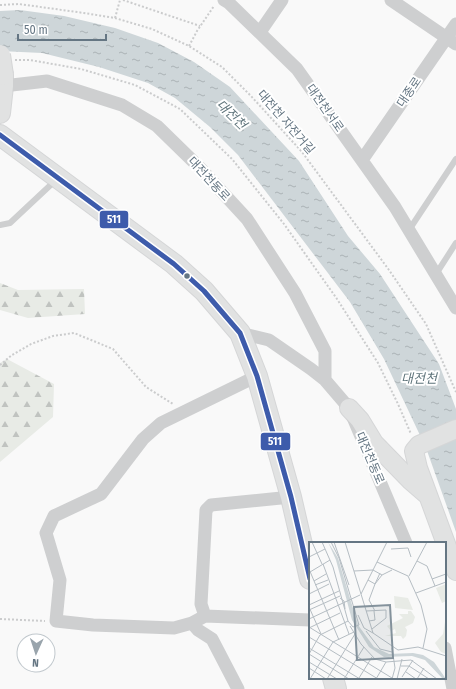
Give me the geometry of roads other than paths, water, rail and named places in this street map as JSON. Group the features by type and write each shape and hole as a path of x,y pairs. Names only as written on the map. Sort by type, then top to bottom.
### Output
{"main road":[{"path":"0,55 3,81 0,113"},
{"path":"0,135 174,264 204,291 240,333 257,376 291,496 309,575"},
{"path":"349,408 360,420 374,443 411,481 429,495"},
{"path":"446,542 414,457 414,452 419,445 456,429"},
{"path":"446,543 456,571"},
{"path":"333,679 336,689"}],"street":[{"path":"260,32 282,0"},
{"path":"391,0 451,41"},
{"name":"대전천서로","path":"221,1 229,3 297,69 395,207 456,308"},
{"name":"대종로","path":"362,160 451,41 456,24"},
{"name":"대전천동로","path":"3,81 47,81 122,104 157,126 200,168 247,219 295,293 325,351 325,380"},
{"name":"대전천동로","path":"240,333 269,340 325,380 349,408 406,542"},
{"path":"257,376 161,423 143,439 101,494 54,516 46,533 60,580 56,621 93,625 174,628 192,623 205,616 309,620"},
{"path":"205,616 201,604 206,510 211,505 291,496"},
{"path":"192,623 198,630 212,639 238,689"},
{"path":"446,653 453,689"}],"lane":[{"path":"409,230 456,159"},
{"path":"0,225 10,223 52,185 58,177"},
{"path":"436,274 456,243"}],"water":[{"name":"대전천","path":"20,10 64,16 115,28 158,43 194,62 230,87 299,161 348,236 380,274 439,364 456,409 456,532 426,448 384,359 350,302 238,155 210,127 175,98 148,83 99,67 42,53 0,51 0,11"}]}
